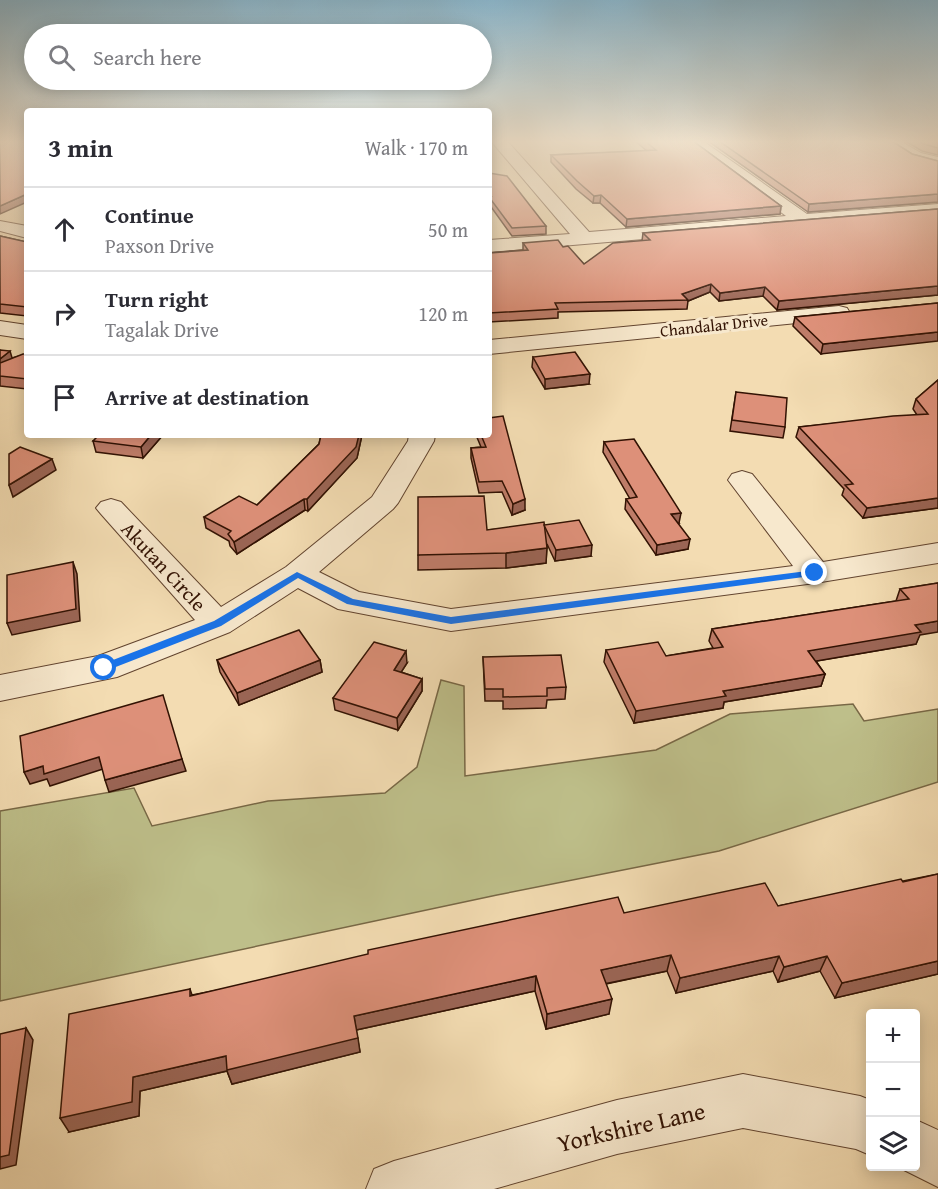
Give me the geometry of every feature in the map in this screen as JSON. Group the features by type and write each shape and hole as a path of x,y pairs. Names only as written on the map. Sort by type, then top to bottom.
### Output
{"street":[{"path":"547,196 583,237"},
{"path":"771,196 802,219"},
{"path":"492,246 802,219 938,210"},
{"path":"3,226 24,219"},
{"path":"3,226 24,231"},
{"name":"Chandalar Drive","path":"492,347 855,311"},
{"path":"0,328 24,332"},
{"path":"0,688 104,668 218,624 297,574 383,503 422,438"},
{"path":"742,480 815,573"},
{"name":"Akutan Circle","path":"111,508 218,624"},
{"path":"297,574 350,601 451,620 815,573 938,553"},
{"name":"Yorkshire Lane","path":"394,1189 617,1127 743,1101 866,1126"},
{"path":"920,1151 938,1159"}],"green space":[{"path":"441,680 464,686 465,776 656,750 730,714 853,704 864,721 938,709 938,782 719,851 497,895 0,1001 0,811 134,788 152,826 268,801 385,793 417,767"}],"building":[{"path":"0,196 21,196 0,206"},
{"path":"492,196 523,196 546,226 512,228 492,201"},
{"path":"603,196 768,196 781,206 627,219"},
{"path":"798,196 906,196 809,204"},
{"path":"938,209 938,286 779,301 765,287 720,293 711,284 682,294 688,300 555,303 558,309 492,313 492,253 528,250 523,243 558,240 563,247 568,246 584,264 613,243 650,240 643,233"},
{"path":"0,236 24,241 24,307 0,304"},
{"path":"938,303 938,332 823,344 795,317"},
{"path":"0,350 10,351 0,359"},
{"path":"575,352 590,374 545,379 533,357"},
{"path":"24,354 24,379 0,376 0,363"},
{"path":"938,380 938,498 867,508 845,485 853,484 799,427 928,414 916,399"},
{"path":"736,392 787,398 785,427 732,420"},
{"path":"503,416 525,499 513,504 502,481 479,482 471,448 486,447 482,438 492,438 492,418"},
{"path":"96,438 148,438 141,447 93,441"},
{"path":"320,438 358,438 356,447 307,499 234,542 228,534 231,531 204,517 239,496 257,505 319,444"},
{"path":"634,439 681,513 671,514 690,539 657,545 626,499 637,497 604,442"},
{"path":"20,447 52,459 9,485 9,454"},
{"path":"484,496 487,530 544,522 547,548 506,553 418,555 418,497"},
{"path":"579,520 592,545 556,550 544,525"},
{"path":"73,562 76,609 7,623 7,575"},
{"path":"938,583 938,621 915,625 921,632 808,651 825,674 723,691 726,696 636,711 606,650 658,642 666,656 723,647 712,629 909,599 900,589"},
{"path":"299,630 320,660 237,693 217,660"},
{"path":"374,642 406,651 394,670 422,679 397,718 333,698"},
{"path":"561,655 566,687 547,688 547,696 503,697 503,689 485,689 483,657"},
{"path":"163,695 182,759 105,780 99,757 44,774 43,766 24,772 20,736"},
{"path":"938,874 938,961 842,983 827,956 784,967 779,956 680,978 671,955 601,970 612,999 547,1014 536,976 354,1016 358,1038 227,1070 226,1056 133,1077 132,1102 60,1118 69,1014 190,989 190,996 368,954 368,950 618,897 624,913 765,883 778,906 901,879 903,882"},
{"path":"26,1028 9,1155 0,1157 0,1034"}],"route":[{"path":"104,668 218,624 297,574 350,601 451,620 815,573"}]}
